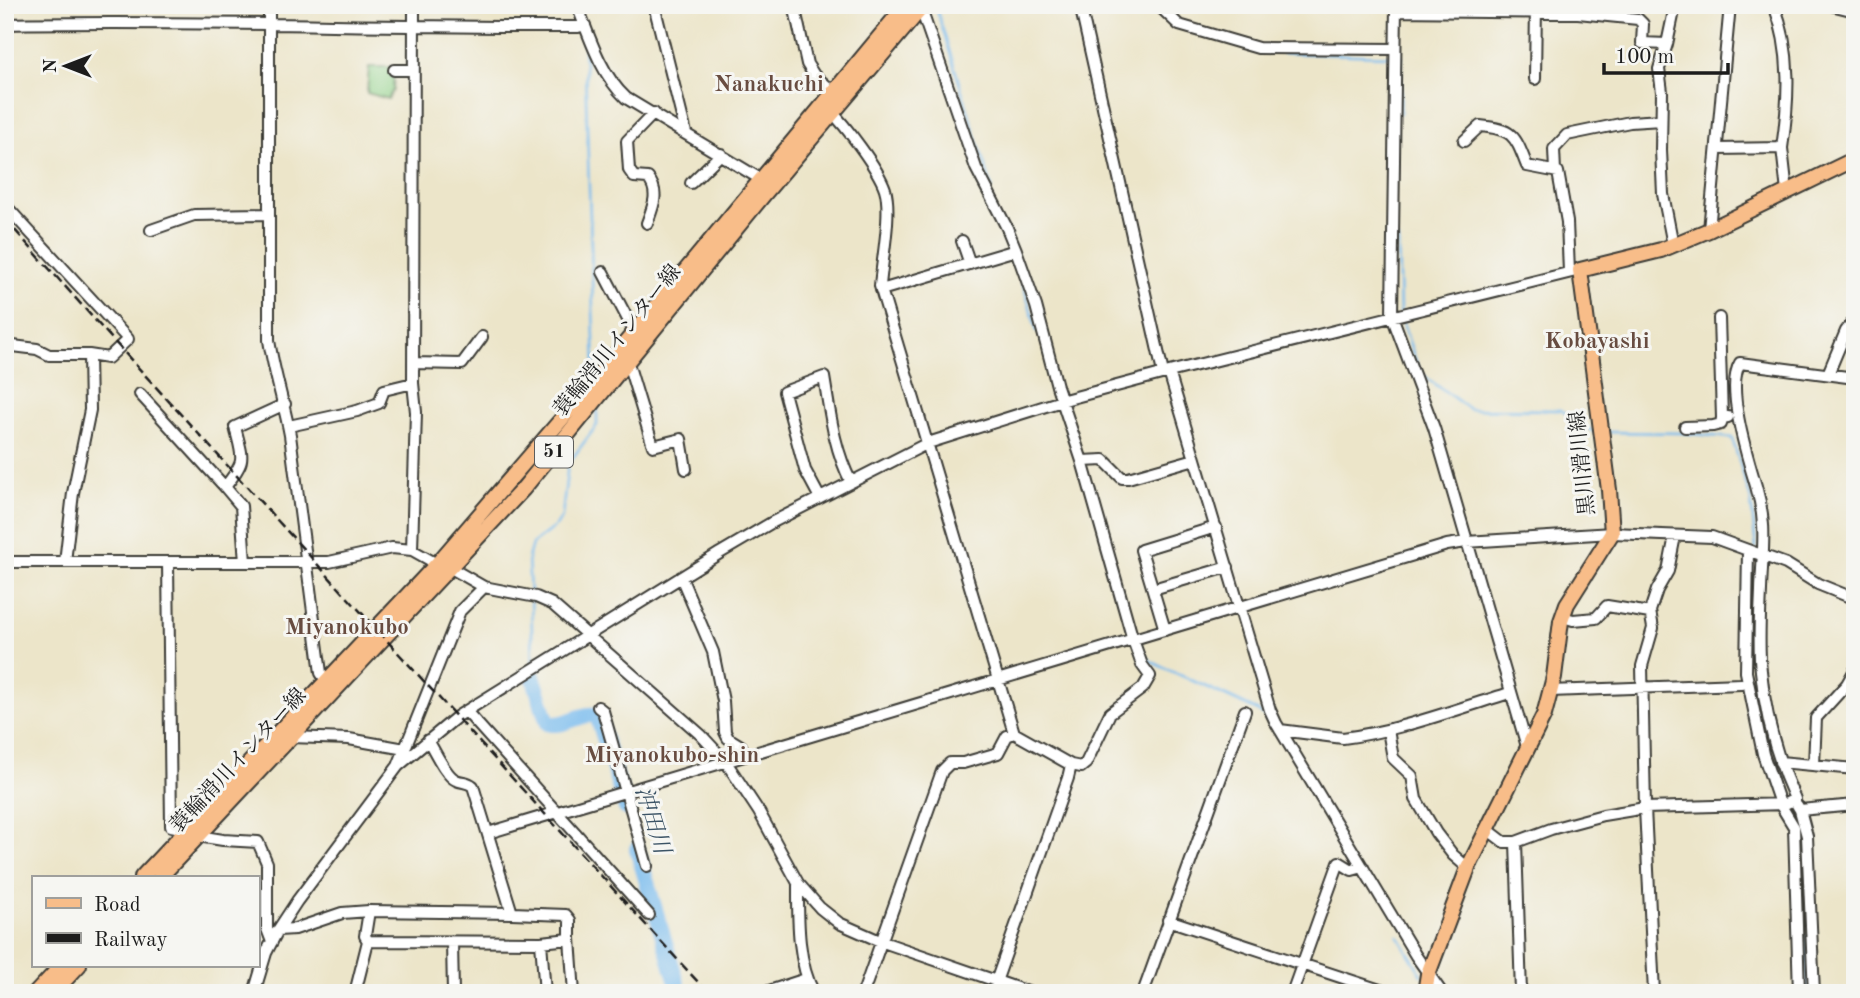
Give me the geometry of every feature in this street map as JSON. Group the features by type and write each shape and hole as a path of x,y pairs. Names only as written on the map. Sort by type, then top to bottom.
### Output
{"main road":[{"name":"蓑輪滑川インター線","path":"161,876 192,832 327,682 523,489 628,363 829,109 835,93 905,5"},
{"name":"蓑輪滑川インター線","path":"143,876 290,737 443,566 618,350 762,180 923,7"},
{"path":"1574,271 1627,260 1673,245 1855,159"},
{"name":"黒川滑川線","path":"1425,993 1428,974 1468,868 1544,715 1567,604 1612,533 1609,490 1574,271"},
{"path":"36,993 60,967"},
{"path":"53,993 77,967"}],"street":[{"path":"269,5 269,340 274,373 285,404 289,426 321,673 327,682"},
{"path":"412,550 416,412 413,383 414,5"},
{"path":"577,5 611,82 626,98 762,180"},
{"path":"654,5 686,133"},
{"path":"793,5 807,64 814,75 835,93"},
{"path":"1080,5 1166,373 1216,527 1270,710 1442,993"},
{"path":"1158,5 1179,25 1258,48 1395,49"},
{"path":"1673,245 1663,194 1659,69 1674,12 1679,5"},
{"path":"1709,230 1730,5"},
{"path":"1774,5 1785,38 1787,55 1786,123 1782,148 1787,192"},
{"path":"1831,5 1855,12"},
{"path":"829,109 869,160 885,189 887,212 881,289 1014,733 1071,765 1081,767 1086,764 1110,713 1143,688 1150,676 1142,665 1133,640 1036,306 1007,228 976,168 923,7"},
{"path":"1528,750 1434,428 1392,316 1396,8 1536,9 1638,19 1643,24 1642,43 1667,44"},
{"path":"1535,79 1536,9"},
{"path":"5,24 414,27 585,25"},
{"path":"394,70 412,70"},
{"path":"647,223 655,194 653,184 648,178 634,177 629,170 627,141 654,113"},
{"path":"1555,171 1554,149 1567,135 1630,122 1661,120"},
{"path":"254,993 278,930 398,766 466,711 771,523 928,443 1062,401 1166,373 1574,271 1561,176 1555,171 1527,166 1514,136 1505,130 1480,127 1464,141"},
{"path":"1717,149 1782,148"},
{"path":"691,183 721,154"},
{"path":"5,205 128,339 108,358 49,355 37,349 5,345"},
{"path":"151,230 194,215 269,214"},
{"path":"962,241 970,264"},
{"path":"881,289 1016,250"},
{"path":"603,272 634,331"},
{"path":"1685,427 1713,426 1721,424 1723,418 1719,318"},
{"path":"1828,374 1846,331 1855,319"},
{"path":"413,363 462,364 482,337"},
{"path":"618,350 628,363 653,446 681,439 686,469"},
{"path":"65,562 73,493 90,410 89,355"},
{"path":"1799,993 1794,827 1761,671 1761,589 1765,530 1762,504 1737,417 1736,370 1740,363 1855,377"},
{"path":"820,498 805,470 784,392 824,377 833,430 843,466 851,482"},
{"path":"289,426 357,411 379,403 384,390 413,383"},
{"path":"140,394 241,506 245,562"},
{"path":"225,487 241,467 242,455 235,426 285,404"},
{"path":"1723,418 1737,417"},
{"path":"1082,461 1104,460 1122,478 1128,478 1195,459"},
{"path":"1165,630 1141,550 1216,527"},
{"path":"488,833 1447,545 1612,533 1713,537 1786,564 1818,584 1855,599"},
{"path":"1654,993 1645,808 1642,666 1653,628 1650,613 1657,590 1668,571 1675,536"},
{"path":"5,562 329,562 392,548 412,550 484,587 531,596 560,609 701,735 726,762 759,812 798,883 820,908 839,923 880,941 1031,993"},
{"path":"1748,550 1746,672 1763,754 1788,802 1800,810 1855,806"},
{"path":"168,562 171,826 223,840 258,842 267,863 267,929 272,942"},
{"path":"1153,589 1228,567"},
{"path":"681,577 713,652 723,701 725,732 728,738 741,746 745,756"},
{"path":"398,766 460,611 484,587"},
{"path":"1563,617 1573,620 1595,618 1607,606 1650,613"},
{"path":"1814,765 1816,718 1847,684 1855,670"},
{"path":"1550,691 1741,684"},
{"path":"1280,730 1343,738 1388,730 1510,693"},
{"path":"598,707 603,711 647,866"},
{"path":"1143,993 1245,710"},
{"path":"466,711 649,915"},
{"path":"1388,730 1392,758 1412,776 1416,799 1453,855 1468,868"},
{"path":"863,993 942,771 950,763 963,763 998,753 1007,736 1014,733"},
{"path":"290,737 349,740 405,749"},
{"path":"428,740 449,774 455,780 468,782 473,786 512,913"},
{"path":"1780,762 1855,769"},
{"path":"992,993 1071,765"},
{"path":"1487,829 1504,842 1516,842 1550,829 1645,808 1788,802"},
{"path":"1800,810 1807,836 1814,993"},
{"path":"1516,842 1521,993"},
{"path":"1292,993 1339,862 1352,870 1363,867"},
{"path":"798,883 798,915 806,979 814,993"},
{"path":"278,930 295,929 342,913 369,911 566,915 570,920 574,993"},
{"path":"355,993 368,942 365,936 369,911"},
{"path":"1168,920 1390,993"},
{"path":"368,942 541,942 570,939"},
{"path":"452,942 453,993"},
{"path":"541,942 545,993"},
{"path":"763,993 806,979"}],"green space":[{"path":"369,67 394,67 393,90 388,99 367,93"}],"waterway":[{"path":"937,11 992,188"},
{"path":"584,36 595,369"},
{"path":"1282,53 1391,56"},
{"path":"1398,57 1401,57 1400,113"},
{"path":"1398,239 1400,313"},
{"path":"1022,281 1037,331"},
{"path":"1401,319 1420,373 1469,409 1561,410 1592,431 1597,431"},
{"path":"530,593 528,558 532,544 557,525 562,516 568,464 597,425 597,407"},
{"path":"1607,432 1685,433 1732,438 1751,500 1756,548"},
{"path":"1756,576 1756,590"},
{"path":"531,599 533,666"},
{"path":"1140,644 1146,657 1152,662 1256,710 1270,720"},
{"name":"沖田川","path":"533,676 548,723 597,715 626,808"},
{"path":"1777,769 1789,799"},
{"name":"沖田川","path":"637,849 680,993"},
{"path":"1806,935 1808,993"},
{"path":"1398,936 1422,975"}],"railway":[{"path":"5,219 708,993"}],"district":[{"name":"Nanakuchi","path":"769,84"},
{"name":"Kobayashi","path":"1597,341"},
{"name":"Miyanokubo","path":"347,627"},
{"name":"Miyanokubo-shin","path":"672,755"}]}
